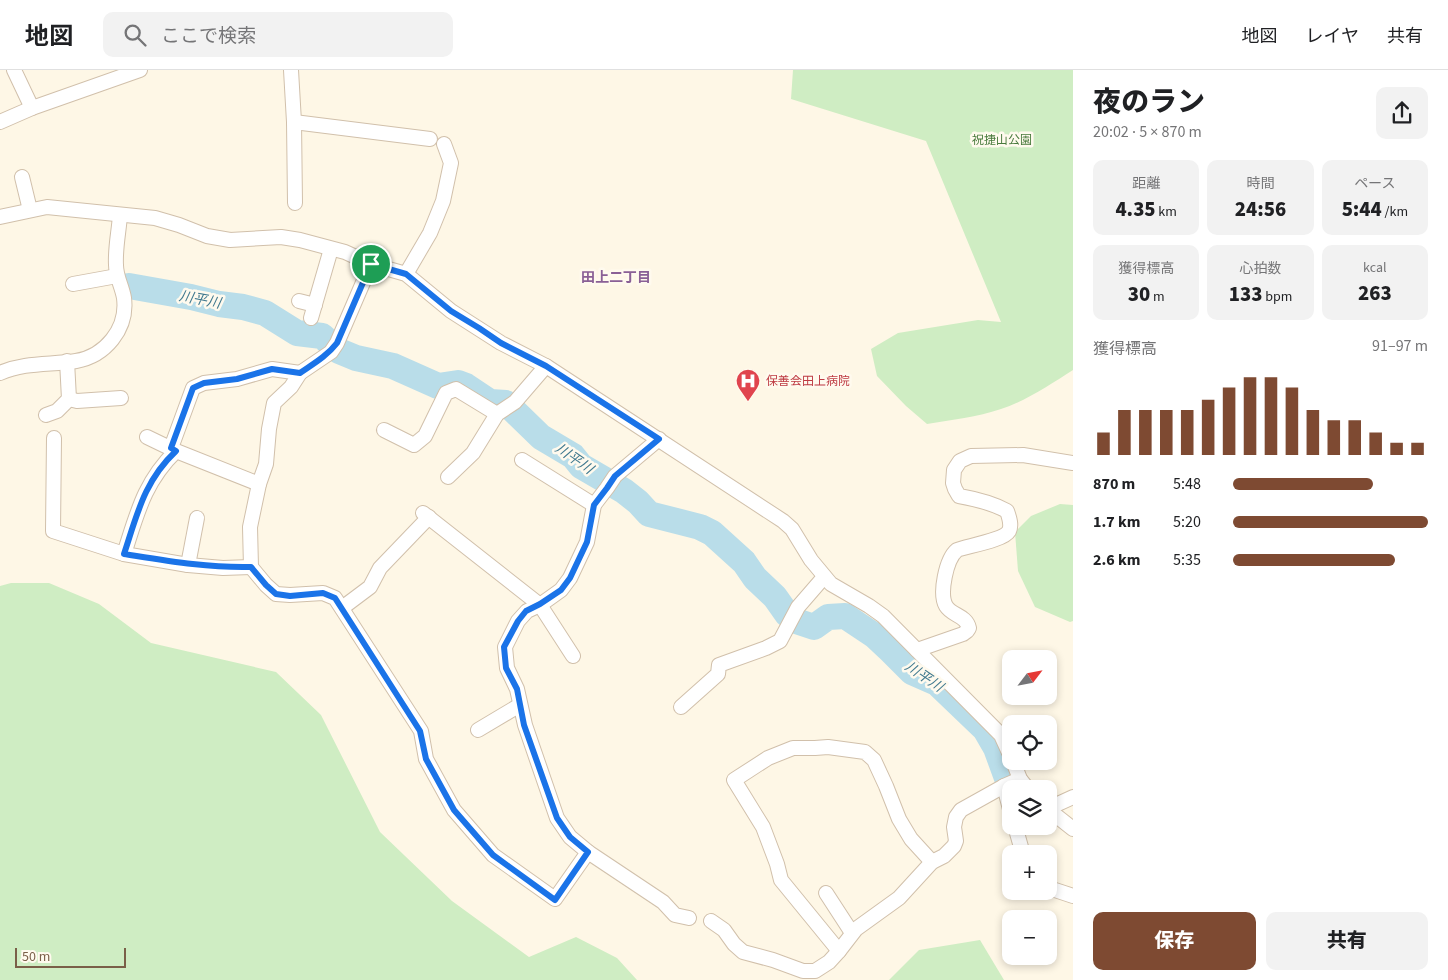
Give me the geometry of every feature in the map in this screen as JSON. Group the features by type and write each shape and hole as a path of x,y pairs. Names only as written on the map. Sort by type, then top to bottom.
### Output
{"street":[{"path":"14,70 32,108"},
{"path":"0,122 106,75 140,70"},
{"path":"291,70 295,203"},
{"path":"294,122 430,139"},
{"path":"406,274 430,233 444,201 451,163 444,144"},
{"path":"22,177 30,210"},
{"path":"0,217 48,207 155,218 206,236 230,240 281,237 300,240 345,252 371,264 406,274 451,311 501,343 546,366 783,521 792,529 824,577 838,590 869,606 883,616 1002,737"},
{"path":"0,373 30,364 75,361 92,357 107,346 118,332 124,318 124,298 117,276 116,264 120,215"},
{"path":"299,301 313,311 331,249"},
{"path":"371,264 334,347 300,373 291,387 274,403 269,429 266,464 259,484 250,527 251,567 276,594 290,596 323,593 335,598 420,731 426,759 454,810 493,855 555,900 588,852"},
{"path":"73,284 117,276"},
{"path":"46,415 57,411 69,399 67,361"},
{"path":"448,477 473,452 506,408 546,366"},
{"path":"124,554 143,497 158,471 174,450 193,388 204,383 237,379 272,369 300,373"},
{"path":"384,430 414,445 425,436 446,393 456,390 506,408"},
{"path":"69,399 77,401 121,398"},
{"path":"147,437 174,450 259,484"},
{"path":"54,438 53,531 124,554 188,565 223,568 251,567"},
{"path":"659,439 611,482 594,505 587,542 570,578 561,590 526,611 518,621 504,647 506,668 517,689 524,725 557,818 570,837 588,852 662,902 675,915 688,918"},
{"path":"917,650 963,634 969,628 965,620 946,607 944,599 946,572 953,553 957,550 1002,538 1009,531 1010,520 1007,511 974,498 959,496 953,483 954,470 960,461 971,456 1023,455 1073,463"},
{"path":"522,460 594,505"},
{"path":"342,608 370,587 380,568 426,515 540,604 572,656"},
{"path":"188,565 197,518"},
{"path":"681,707 718,674 719,665 780,641 798,608 824,577"},
{"path":"478,730 520,705"},
{"path":"839,951 781,880 763,827 734,780 768,758 793,748 828,747 864,752 874,760 899,819 911,839 932,862"},
{"path":"710,922 724,930 734,944 743,952 803,971 815,970 829,962 856,929 899,898 932,862 944,856 954,846 956,841 954,828 956,817 961,810 1002,787"},
{"path":"1057,805 1073,798"},
{"path":"1057,816 1073,829"},
{"path":"1057,891 1073,896"},
{"path":"826,893 852,933"}],"green space":[{"name":"祝捷山公園","path":"793,70 1073,70 1073,370 1038,392 1010,406 974,416 927,424 906,406 877,376 871,349 898,333 978,320 1001,322 926,141 791,99"},
{"path":"1060,504 1073,505 1073,621 1070,622 1035,607 1018,571 1015,532 1031,516"},
{"path":"11,583 49,583 99,604 151,643 276,672 321,715 380,832 452,901 529,957 576,937 617,958 637,980 0,980 0,586"},
{"path":"980,940 1004,980 889,980 919,950"}],"waterway":[{"name":"川平川","path":"129,286 243,307 265,313 297,333 322,336 339,351 356,358 393,366 438,386 458,383 466,386 490,402 506,403 541,437 573,456 581,466 624,491 649,514 700,527 712,533 744,562 755,578 775,597 787,614 796,621 814,627 828,617 845,616 875,636 912,672 937,683 985,729 996,748 1008,780"}],"place":[{"name":"保善会田上病院","path":"748,402"}],"district":[{"name":"田上二丁目","path":"616,278"}],"route":[{"path":"371,264 406,274 451,311 501,343 546,366 659,439 615,476 594,505 587,542 570,578 561,590 526,611 518,621 504,647 506,668 517,689 524,725 557,818 570,837 588,852 555,900 493,855 454,810 426,759 420,731 335,598 323,593 290,596 276,594 251,567 223,568 188,565 124,554 143,497 158,471 176,451 171,448 193,388 204,383 237,379 272,369 300,373 317,362 331,352 337,343 371,264"}]}
